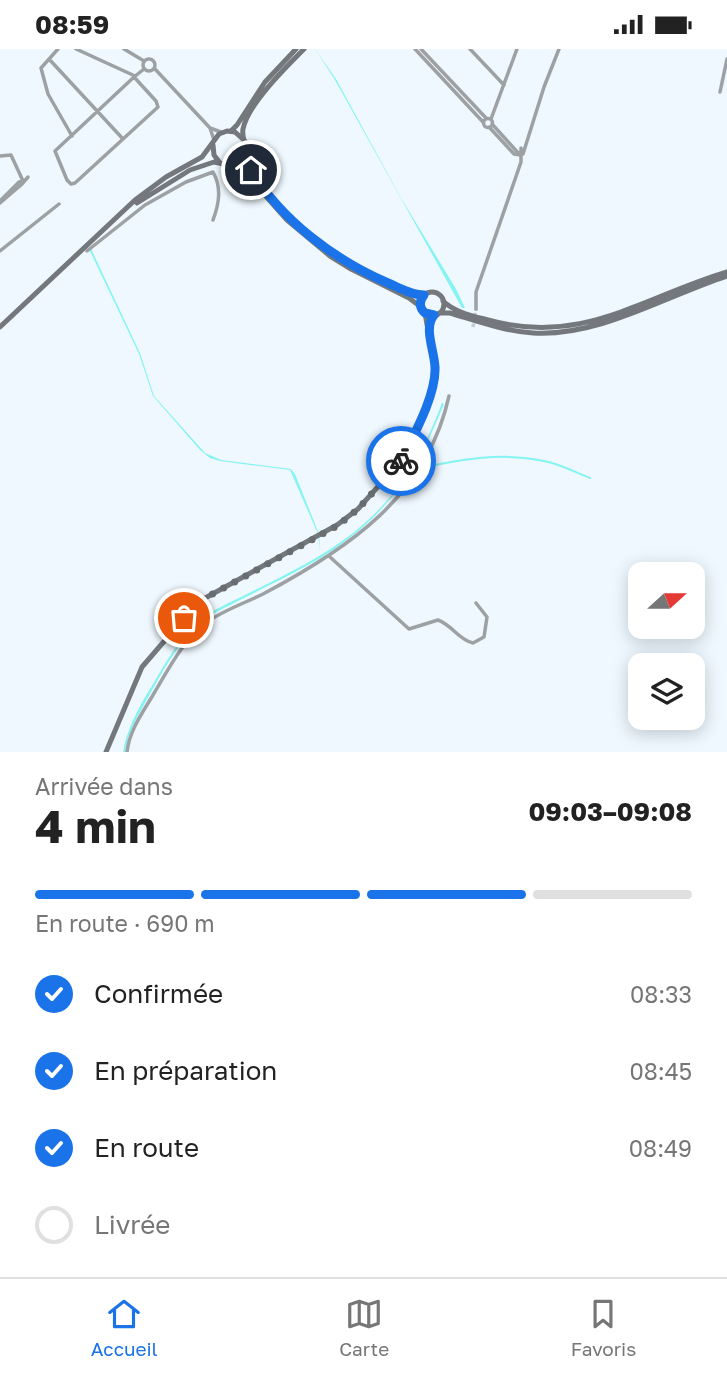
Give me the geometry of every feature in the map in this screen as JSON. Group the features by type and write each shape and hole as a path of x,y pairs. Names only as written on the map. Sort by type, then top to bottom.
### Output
{"main road":[{"path":"231,131 265,82 296,49"},
{"path":"106,752 142,667 198,602 337,526 358,509 400,463 424,416 435,370 430,320 443,307 440,295 434,292 424,295 409,292 353,266 290,218 251,170 243,127 272,82 304,49"},
{"path":"0,327 148,190 202,157 223,132 239,134 245,141"},
{"path":"214,143 214,155 220,163"},
{"path":"233,166 240,163 246,154"},
{"path":"115,219 181,174 214,162 233,166 241,169 287,221 322,250 421,307 430,329"},
{"path":"443,301 462,312 499,323 519,327 560,328 605,318 727,274"},
{"path":"425,313 450,313 519,331 552,333 604,322 727,274"},
{"path":"421,307 420,300 424,295"}],"street":[{"path":"58,49 41,68 48,94 72,136"},
{"path":"76,49 134,77 156,101 158,107 71,184 55,152 134,77 144,69"},
{"path":"124,49 144,61 153,60 155,69 210,128 214,143"},
{"path":"415,49 489,122 514,154 520,155"},
{"path":"421,49 514,148 522,162 476,292 476,309"},
{"path":"489,122 517,49"},
{"path":"520,155 523,154 523,146 559,49"},
{"path":"472,50 504,85"},
{"path":"720,92 727,58"},
{"path":"48,59 123,139"},
{"path":"144,61 144,69"},
{"path":"144,69 149,72 155,69"},
{"path":"210,128 223,132"},
{"path":"514,148 523,146"},
{"path":"0,156 11,156 26,179 0,202"},
{"path":"87,251 145,205 179,185 213,172 218,184 219,203 213,220"},
{"path":"0,251 59,204"},
{"path":"127,752 131,734 152,697 178,654 195,633 215,617 330,557 370,526 409,485 433,440 449,396"},
{"path":"330,557 409,629 438,620 450,625 467,642 473,643 484,637 487,617 477,603"}],"water":[{"path":"315,49 336,79 465,308 462,308"},
{"path":"91,244 140,353 154,396 205,453 221,460 291,469 319,534 320,551 318,534 290,470 220,461 210,458 200,450 153,396 139,354 90,251"},
{"path":"442,403 444,404 434,427 413,468 387,503 371,519 333,550 212,615 187,636 142,708 123,752 139,708 186,634 211,612 315,559 369,519 407,475 426,441"}],"waterway":[{"path":"421,468 467,459 513,457 550,462 590,478"}],"tunnel":[{"path":"473,327 476,309"}],"way so far":[{"path":"184,618 198,602 337,526 378,489 401,461"}],"route":[{"path":"251,170 290,218 332,252 376,278 409,292 424,295 420,300 423,312 434,315 430,320 430,329 435,370 424,416 401,461"}]}
